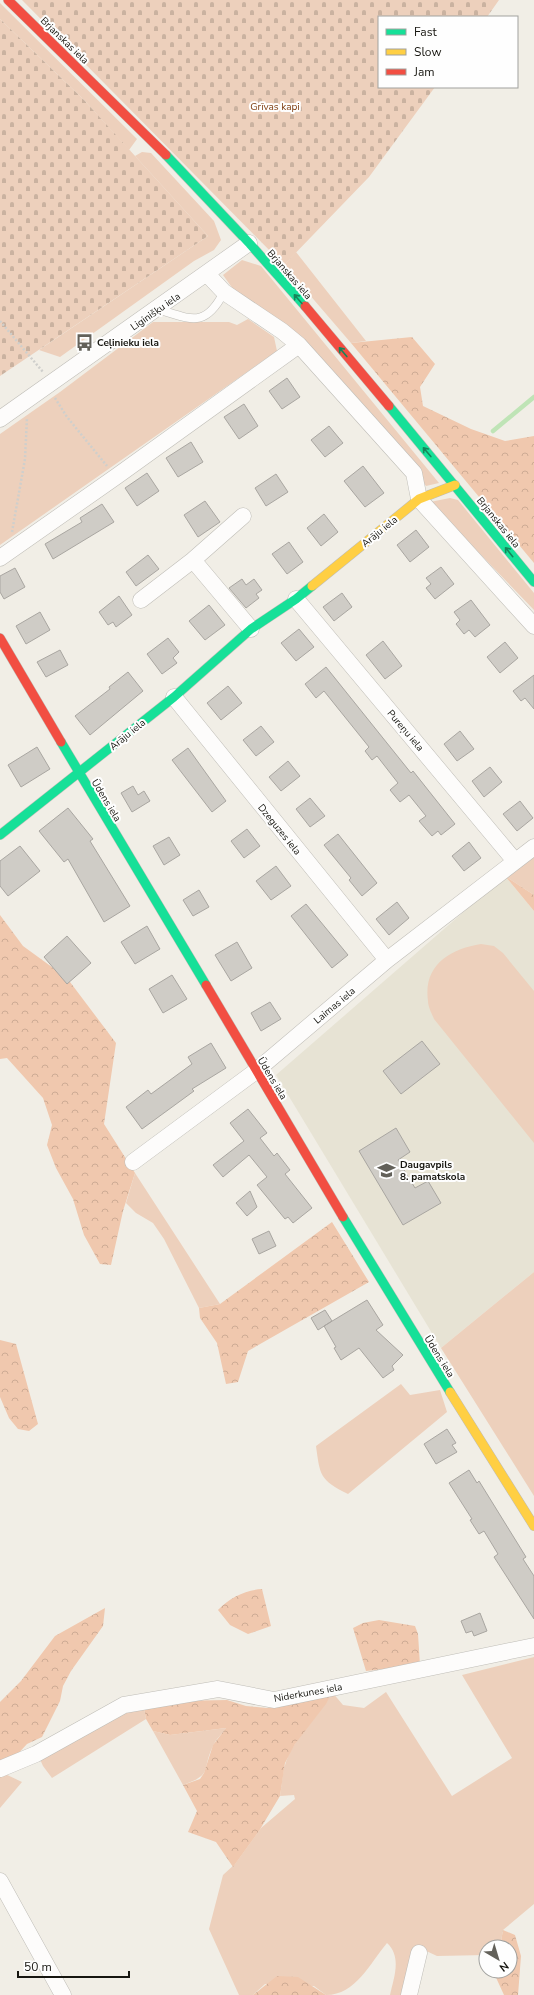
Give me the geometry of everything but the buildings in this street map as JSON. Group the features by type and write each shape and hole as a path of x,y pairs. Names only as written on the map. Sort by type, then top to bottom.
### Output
{"street":[{"name":"Brjanskas iela","path":"8,0 149,138 249,243 324,329 534,582"},
{"name":"Liginišķu iela","path":"0,419 249,243"},
{"path":"207,274 224,292 282,331 299,345 414,472 419,499 534,626"},
{"path":"4,555 299,345"},
{"name":"Arāju iela","path":"0,835 174,697 251,629 296,599 419,499 455,485"},
{"path":"141,600 193,560 243,516"},
{"path":"193,560 251,629"},
{"name":"Pureņu iela","path":"296,599 515,861"},
{"name":"Ūdens iela","path":"0,638 78,773 394,1305 534,1526"},
{"name":"Dzeguzes iela","path":"174,697 387,960"},
{"name":"Laimas iela","path":"133,1162 256,1071 387,960 534,847"},
{"name":"Niderkunes iela","path":"0,1769 36,1754 124,1705 218,1689 274,1700 534,1646"},
{"path":"0,1880 63,1995"},
{"path":"409,1995 419,1953"}],"lane":[{"path":"157,309 189,318 200,318 216,308 224,292"}],"path":[{"path":"0,321 52,383 54,396 67,417 117,476"},
{"path":"4,555 16,517 25,458 28,399"}],"shaded area":[{"path":"505,876 534,911 534,1272 441,1348 276,1075"}],"green space":[{"name":"Grīvas kapi","path":"22,0 499,0 488,16 378,16 378,88 434,88 369,177 284,265"},
{"path":"0,3 137,139 129,150 84,100 0,19"},
{"path":"0,19 84,100 208,236 0,376"},
{"path":"142,152 151,153 214,221 221,240 214,250 194,261 60,357 39,350 208,236 135,156"},
{"path":"296,252 366,341 351,343 284,265"},
{"path":"242,260 261,266 439,483 426,486 349,391 233,289 223,275"},
{"path":"248,319 274,337 277,351 0,545 0,434 60,392 153,322 229,322 237,325"},
{"path":"412,337 435,364 420,387 423,406 471,429 505,441 534,436 534,563 351,343"},
{"path":"450,498 458,500 534,593 534,610 430,502"},
{"path":"534,856 534,895 505,876"},
{"path":"505,876 534,895 534,911"},
{"path":"0,915 23,946 67,978 116,1043 104,1124 135,1173 123,1211 111,1265 100,1264 84,1235 73,1199 56,1168 47,1145 52,1125 43,1098 7,1058 0,1059"},
{"path":"481,944 494,946 503,953 534,991 534,1143 434,1019 429,1006 428,988 434,968 449,955 470,946"},
{"path":"135,1173 220,1304 199,1308 164,1239 153,1223 136,1213 126,1203"},
{"path":"332,1222 369,1282 248,1351 238,1382 226,1384 217,1343 200,1318 199,1308 220,1304"},
{"path":"534,1272 534,1496 441,1348"},
{"path":"0,1340 16,1344 38,1424 29,1431 18,1429 9,1418 0,1397"},
{"path":"401,1384 410,1395 440,1390 447,1412 348,1494 332,1485 320,1471 316,1446"},
{"path":"262,1589 271,1626 248,1634 230,1625 218,1610 238,1595"},
{"path":"105,1608 103,1626 71,1671 63,1686 60,1701 42,1737 27,1744 0,1773 0,1702 21,1681 55,1636"},
{"path":"379,1620 415,1626 418,1634 420,1665 366,1671 353,1628 363,1623"},
{"path":"534,1657 534,1904 503,1930 501,1939 478,1939 478,1955 437,1956 422,1949 402,1995 390,1995 395,1974 396,1961 392,1949 387,1943 354,1984 337,1994 326,1995 314,1986 265,1984 253,1995 239,1995 209,1929 223,1875 235,1864 261,1828 295,1799 294,1795 280,1796 286,1762 301,1735 321,1710 332,1692 343,1705 364,1708 386,1692 452,1796 512,1758 462,1675"},
{"path":"332,1692 326,1704 295,1744 285,1763 280,1796 259,1831 233,1867 216,1842 188,1832 197,1811 183,1785 200,1779 204,1773 213,1745 226,1728 170,1735 153,1731 146,1719 144,1708 176,1701 227,1700 246,1706 267,1708"},
{"path":"144,1708 146,1719 52,1778 43,1766 39,1757 116,1714"},
{"path":"226,1728 214,1743 203,1774 199,1778 183,1785 153,1731 170,1735"},
{"path":"1,1772 22,1782 0,1808 0,1773"},
{"path":"503,1930 515,1935 516,1939 501,1939"},
{"path":"518,1946 521,1956 518,1995 504,1995 497,1979 518,1979"},
{"path":"277,1976 298,1977 326,1995 253,1995"}],"waterway":[{"path":"493,431 534,397"}],"traffic: fast":[{"path":"166,155 250,244 305,306"},
{"path":"389,406 534,582"},
{"path":"0,835 174,697 251,629 296,599 312,586"},
{"path":"61,742 206,985"},
{"path":"343,1217 450,1392"}],"traffic: slow":[{"path":"312,586 419,499 455,485"},
{"path":"450,1392 534,1526"}],"traffic: jam":[{"path":"8,0 166,155"},
{"path":"305,306 389,406"},
{"path":"0,638 61,742"},
{"path":"206,985 343,1217"}],"place":[{"name":"Ceļinieku iela","path":"84,342"},
{"name":"Daugavpils 8. pamatskola","path":"387,1170"}]}
